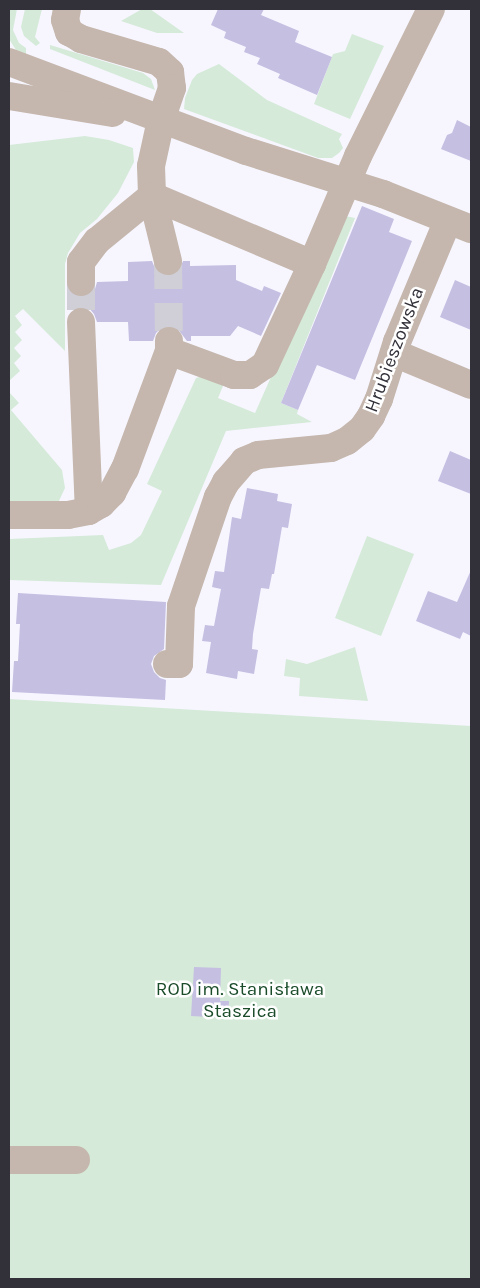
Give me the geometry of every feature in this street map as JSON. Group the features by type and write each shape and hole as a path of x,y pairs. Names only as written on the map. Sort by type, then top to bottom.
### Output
{"street":[{"path":"67,9 64,20 69,32 81,39 159,62 170,72 172,88 161,120 151,166 152,196 168,261"},
{"path":"9,515 79,513 101,504 112,492 125,469 169,346 234,375 250,375 265,364 312,264 343,189 431,9"},
{"name":"Hrubieszowska","path":"9,62 343,189 383,194 460,225 421,282 371,416 362,429 347,440 330,448 258,456 244,461 226,482 218,498 180,606 179,664 167,664"},
{"name":"Hrubieszowska","path":"9,96 161,120"},
{"path":"152,196 312,264"},
{"path":"81,282 81,262 97,241 152,196"},
{"path":"79,513 81,322"},
{"path":"394,353 471,384"},
{"path":"9,1160 76,1160"}],"green space":[{"path":"9,9 17,9 13,30 19,43 26,48 26,56 16,50 9,39"},
{"path":"25,9 42,9 35,37 40,43 36,46 24,36 21,27"},
{"path":"142,9 150,9 184,33 157,33 121,21"},
{"path":"352,34 384,46 350,119 314,104 333,54 345,51"},
{"path":"50,45 143,73 151,79 155,90 50,49"},
{"path":"219,64 267,100 342,134 339,139 343,148 332,158 318,158 184,109 185,98 192,80 197,74"},
{"path":"85,136 109,140 133,148 134,162 118,193 97,219 80,233 68,253 65,264 65,351 23,309 15,316 22,325 15,332 22,340 14,348 21,356 14,363 20,371 9,381 9,145"},
{"path":"345,216 355,218 281,403 298,410 297,414 312,422 226,431 161,585 9,580 9,539 103,535 109,550 131,543 141,535 162,491 147,484 196,378 203,376 221,382 223,386 218,398 255,413 341,219"},
{"path":"9,392 19,403 11,410 62,470 65,488 58,503 9,506"},
{"path":"367,536 414,554 381,636 335,618"},
{"path":"355,647 368,701 299,696 300,678 284,676 286,659 307,664"},
{"name":"ROD im. Stanisława Staszica","path":"9,699 471,726 471,1279 9,1279"}],"building":[{"path":"218,9 264,9 261,15 299,31 295,42 332,57 317,95 278,78 280,74 257,64 260,58 244,52 246,47 224,38 226,32 211,25"},
{"path":"457,120 471,127 471,161 441,149 447,135 452,133"},
{"path":"362,206 394,219 389,232 412,241 355,380 317,365 298,410 281,403"},
{"path":"152,261 156,271 164,276 172,276 178,273 183,261 190,261 190,266 236,265 236,280 262,291 264,286 281,293 261,336 238,326 230,336 191,336 191,341 187,341 177,328 169,325 162,327 156,333 153,341 129,341 128,322 97,322 89,308 81,306 74,308 74,296 81,298 89,295 95,289 97,282 128,281 128,262"},
{"path":"455,280 471,287 471,330 440,317"},
{"path":"450,451 471,460 471,494 438,481"},
{"path":"247,488 278,494 277,501 292,504 288,528 282,527 274,574 272,574 269,589 261,588 253,634 252,649 258,650 254,674 238,671 237,679 206,673 211,642 202,641 205,625 214,626 221,589 212,587 215,571 224,572 232,517 241,519"},
{"path":"471,570 471,636 463,632 460,639 416,621 428,591 457,602"},
{"path":"18,593 166,602 164,649 154,656 151,664 154,672 160,678 166,680 165,700 12,692 14,661 18,661 20,624 16,624"},
{"path":"194,967 221,968 220,1001 229,1001 228,1018 191,1016"}],"tunnel":[{"path":"168,261 169,341"},
{"path":"81,282 81,322"}]}
